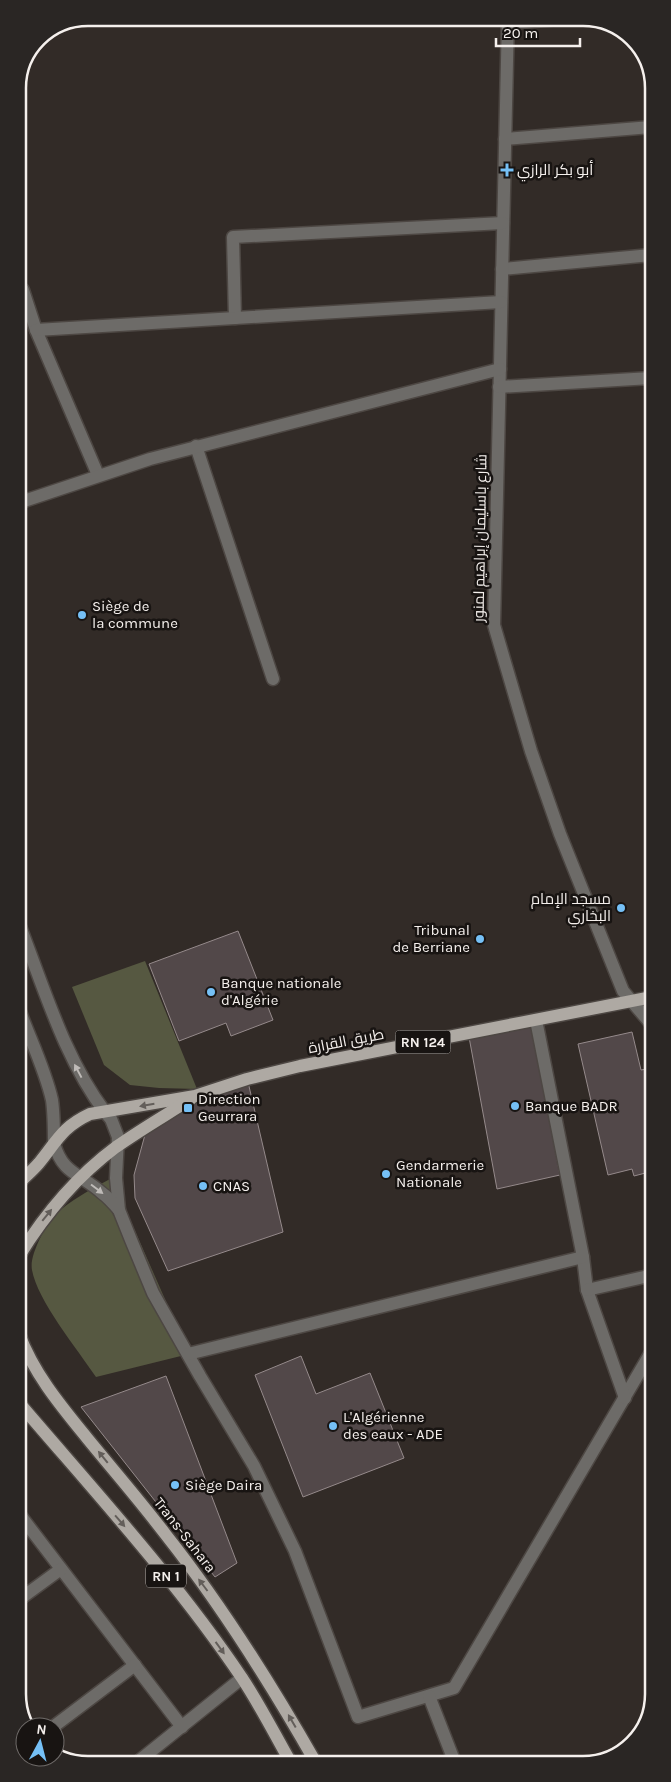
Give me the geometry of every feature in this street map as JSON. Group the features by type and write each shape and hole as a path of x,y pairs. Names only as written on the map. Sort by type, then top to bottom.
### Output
{"main road":[{"name":"طريق القرارة","path":"195,1096 300,1066 645,998"},
{"name":"RN 124","path":"26,1176 38,1164 64,1130 90,1114 195,1096"},
{"name":"RN 124","path":"26,1245 45,1216 81,1178 118,1146 195,1096"},
{"name":"Trans-Sahara","path":"26,1351 41,1378 60,1404 166,1535 212,1596 254,1659 312,1756"},
{"name":"RN 1","path":"26,1411 146,1551 195,1614 242,1678 287,1756"}],"street":[{"name":"شارع باسليمان إبراهيم لمنور","path":"508,26 494,625 531,751 560,834 623,991 645,1017"},
{"path":"505,139 645,127"},
{"path":"236,318 233,237 503,223"},
{"path":"502,269 645,256"},
{"path":"26,299 36,330 98,475"},
{"path":"36,330 501,302"},
{"path":"26,500 98,475 196,446 500,369"},
{"path":"500,387 645,378"},
{"path":"196,446 273,680"},
{"path":"26,942 72,1058 92,1095 115,1127 118,1136 116,1178 119,1210 153,1293 254,1466 295,1551 358,1718 454,1688 645,1363"},
{"path":"536,1020 583,1257 587,1290 625,1398"},
{"path":"26,1027 52,1101 56,1152 66,1168 102,1192 119,1210"},
{"path":"188,1354 583,1257"},
{"path":"587,1290 645,1277"},
{"path":"26,1523 182,1727"},
{"path":"26,1595 61,1569"},
{"path":"65,1718 135,1665"},
{"path":"145,1756 242,1678"},
{"path":"429,1696 451,1756"}],"green space":[{"path":"145,961 197,1089 130,1085 104,1065 72,987"},
{"path":"110,1179 132,1224 189,1354 96,1377 42,1296 35,1282 32,1264 39,1241 55,1215 74,1200"}],"building":[{"name":"Banque nationale d'Algérie","path":"238,931 273,1020 231,1036 226,1023 179,1041 149,964"},
{"name":"Banque BADR","path":"532,1026 560,1175 497,1189 469,1037"},
{"path":"632,1032 641,1070 645,1069 645,1173 634,1176 632,1169 608,1175 578,1044"},
{"name":"CNAS","path":"248,1082 283,1232 168,1271 135,1198 134,1175 146,1131 197,1100"},
{"name":"L'Algérienne des eaux - ADE","path":"301,1356 316,1394 370,1373 404,1458 303,1497 255,1375"},
{"name":"Siège Daira","path":"166,1376 237,1563 215,1577 81,1407"}],"place":[{"name":"أبو بكر الرازي","path":"507,170"},
{"name":"Siège de la commune","path":"82,615"},
{"name":"مسجد الإمام البخاري","path":"621,908"},
{"name":"Tribunal de Berriane","path":"480,939"},
{"name":"Banque nationale d'Algérie","path":"211,992"},
{"name":"Banque BADR","path":"515,1106"},
{"name":"Direction Geurrara","path":"188,1108"},
{"name":"Gendarmerie Nationale","path":"386,1174"},
{"name":"CNAS","path":"203,1186"},
{"name":"L'Algérienne des eaux - ADE","path":"333,1426"},
{"name":"Siège Daira","path":"175,1485"}]}
